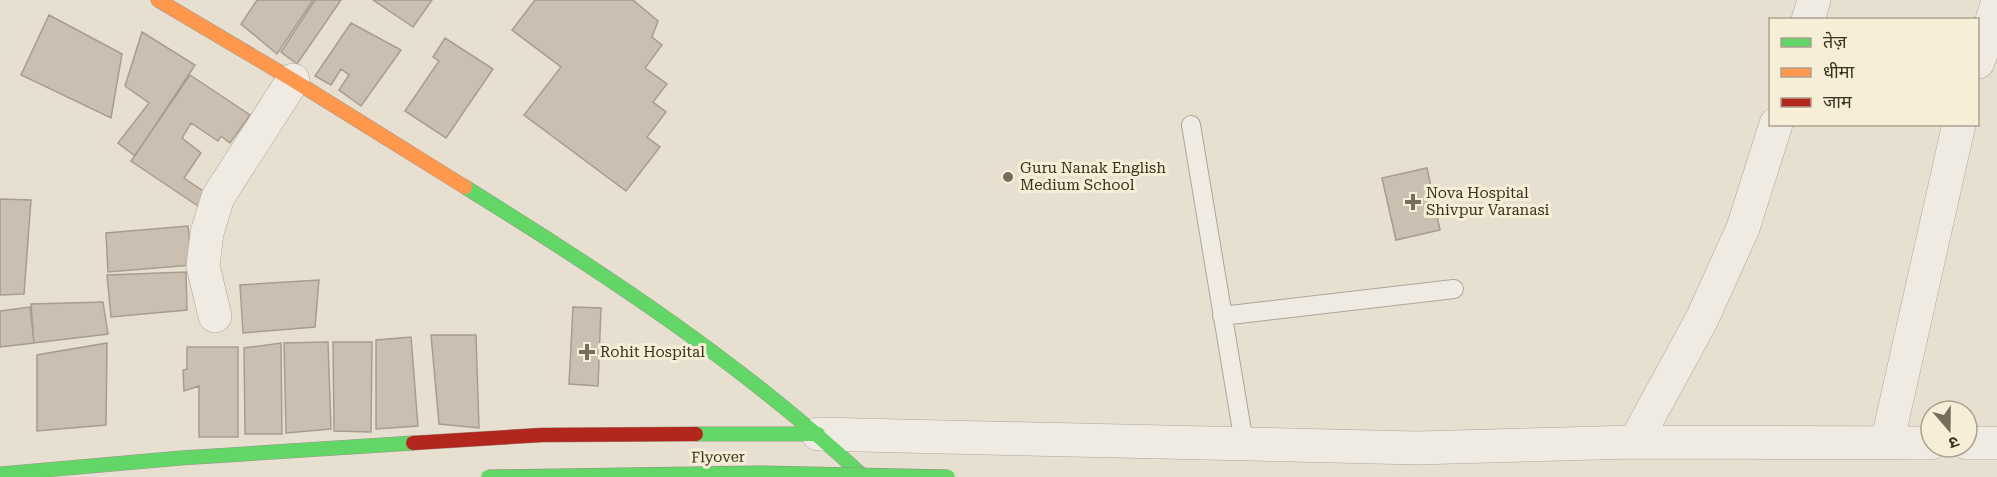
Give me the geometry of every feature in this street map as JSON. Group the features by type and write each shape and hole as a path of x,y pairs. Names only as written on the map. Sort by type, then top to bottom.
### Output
{"main road":[{"path":"158,0 293,80 535,230 684,331 818,434 864,477"},
{"path":"0,474 181,458 542,435 818,434"},
{"name":"Flyover","path":"488,477 760,473 948,477"}],"street":[{"path":"1809,18 1814,0"},
{"path":"1979,56 1997,4 1992,0"},
{"path":"215,316 203,266 207,233 218,197 293,80"},
{"path":"1635,442 1702,319 1743,228 1775,126"},
{"path":"1887,443 1959,126"},
{"path":"818,434 1417,447 1635,442 1919,443"},
{"path":"1979,443 1997,443"}],"lane":[{"path":"1191,125 1244,443"},
{"path":"1222,316 1454,289"}],"building":[{"path":"257,0 313,0 277,54 241,24"},
{"path":"315,0 341,0 297,64 281,52"},
{"path":"373,0 432,0 413,27"},
{"path":"535,0 633,0 658,21 652,37 662,45 645,68 667,84 653,102 666,112 647,137 660,147 626,191 524,115 561,67 512,30"},
{"path":"49,15 122,54 111,118 21,75"},
{"path":"351,23 401,50 361,106 339,90 349,75 341,69 331,85 315,76"},
{"path":"142,32 195,65 135,156 118,143 149,103 125,86"},
{"path":"445,38 493,69 446,138 405,111 439,61 433,57"},
{"path":"190,75 250,115 230,143 221,136 218,141 191,123 182,138 201,153 184,178 206,193 198,206 131,161"},
{"path":"1427,168 1440,230 1396,240 1382,178"},
{"path":"0,199 31,200 24,294 0,295"},
{"path":"188,226 192,265 108,272 106,233"},
{"path":"186,272 187,310 111,317 107,275"},
{"path":"319,280 315,327 243,333 240,285"},
{"path":"103,302 108,334 34,343 31,304"},
{"path":"30,307 34,343 0,347 0,311"},
{"path":"573,307 601,308 598,386 569,384"},
{"path":"431,335 476,335 479,428 439,424"},
{"path":"411,337 418,426 376,429 376,340"},
{"path":"328,342 331,429 286,433 284,343"},
{"path":"333,342 372,342 371,432 334,431"},
{"path":"107,343 106,425 37,431 37,355"},
{"path":"281,343 282,434 245,434 244,348"},
{"path":"187,347 238,347 238,437 199,437 199,386 184,391 183,370 187,369"}],"traffic: fast":[{"path":"465,187 672,322 771,397 864,477"},
{"path":"696,434 818,434"},
{"path":"0,474 181,458 413,443"},
{"path":"488,477 760,473 948,477"}],"traffic: slow":[{"path":"158,0 293,80 465,187"}],"traffic: jam":[{"path":"413,443 542,435 696,434"}],"place":[{"name":"Guru Nanak English Medium School","path":"1008,177"},
{"name":"Nova Hospital Shivpur Varanasi","path":"1413,202"},
{"name":"Rohit Hospital","path":"587,352"}]}
